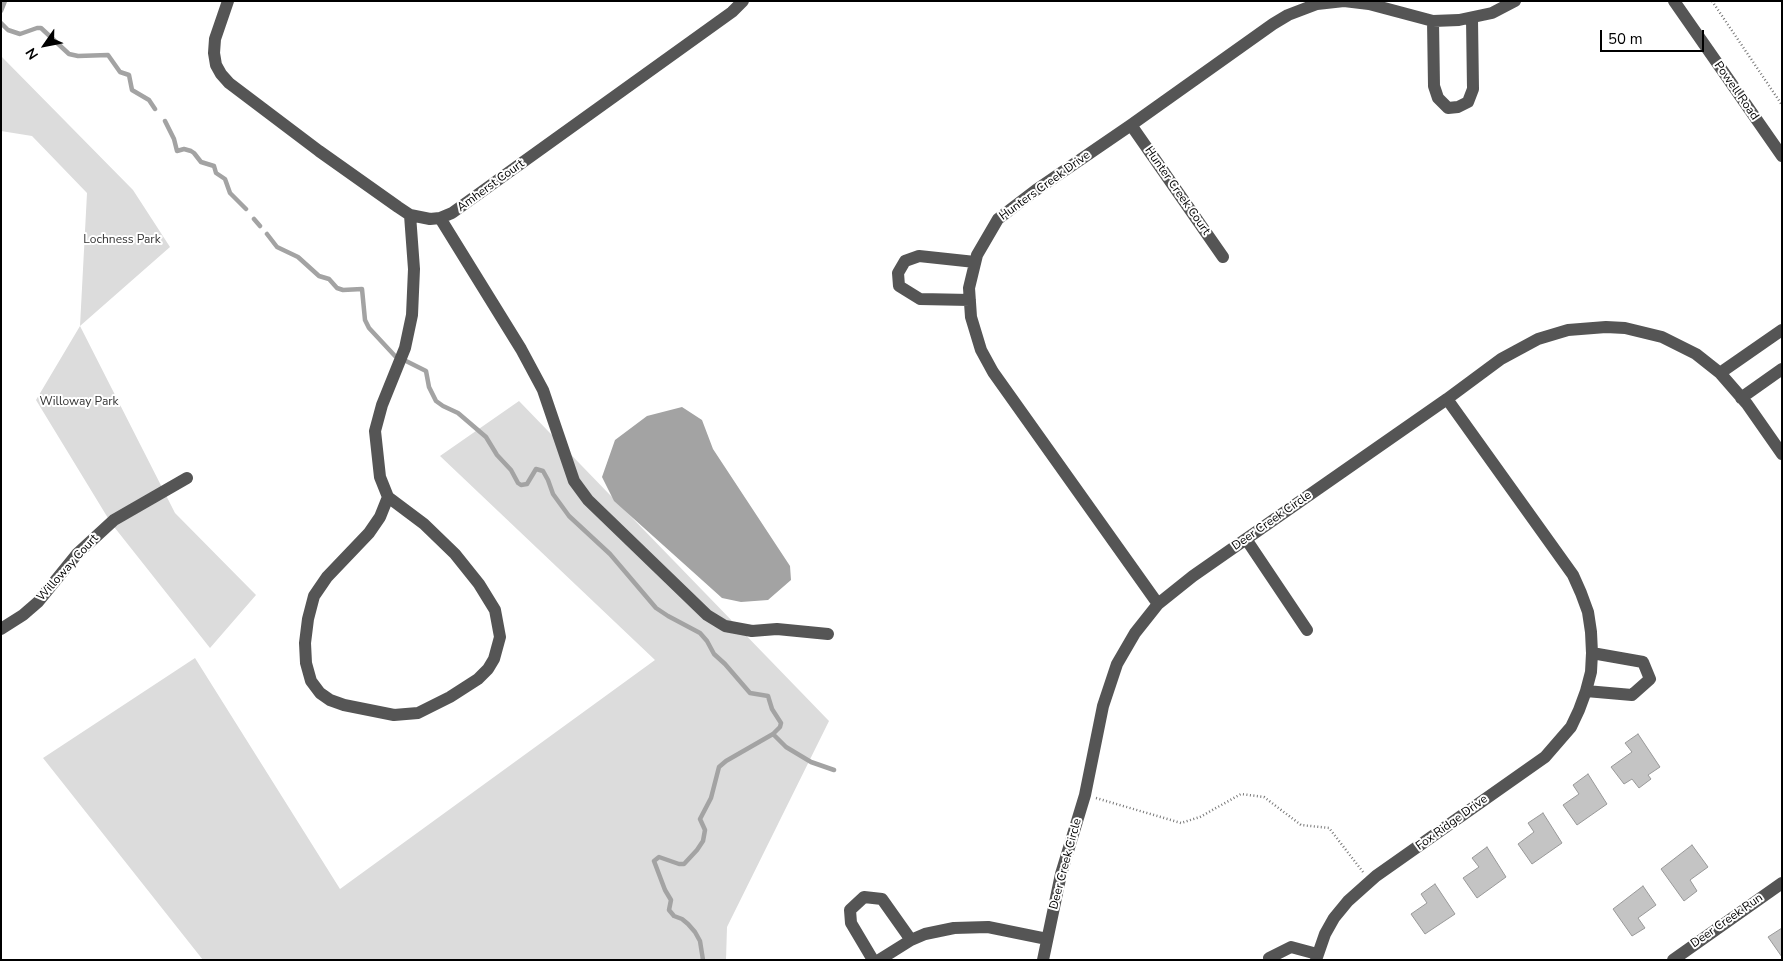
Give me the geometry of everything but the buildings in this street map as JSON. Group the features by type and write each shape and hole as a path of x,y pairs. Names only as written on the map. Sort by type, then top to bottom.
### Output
{"street":[{"path":"228,1 215,39 214,53 216,65 221,74 229,83 312,146 410,215 430,219 440,218 521,349 543,390 574,481 588,500 707,615 725,626 752,631 777,628 828,634"},
{"name":"Amherst Court","path":"440,218 452,214 500,180 732,12 743,1"},
{"name":"Hunters Creek Drive","path":"1158,604 993,372 981,350 971,317 969,288 977,255 998,219 1036,190 1273,24 1305,8 1330,2 1357,2 1433,21 1472,19 1492,13 1515,1"},
{"name":"Powell Road","path":"1674,1 1782,156"},
{"path":"1433,21 1434,86 1438,98 1448,108 1458,107 1468,102 1473,89 1472,19"},
{"name":"Hunter Creek Court","path":"1131,125 1223,257"},
{"path":"388,497 380,517 369,533 328,577 314,596 308,619 305,643 306,663 311,681 320,693 330,700 394,715 418,712 450,697 478,679 488,669 494,659 500,637 495,610 479,584 455,554 424,524 388,497 380,477 375,431 382,405 405,348 412,315 414,269 410,215"},
{"path":"970,300 920,299 899,286 898,273 906,261 919,256 975,262"},
{"name":"Deer Creek Circle","path":"1043,960 1061,874 1085,795 1103,706 1117,664 1135,633 1158,604 1193,576 1447,399 1501,359 1523,346 1553,334 1589,328 1625,328 1662,337 1696,354 1720,373 1741,398"},
{"path":"1720,373 1782,330"},
{"path":"1782,368 1741,398 1782,454"},
{"name":"Fox Ridge Drive","path":"1270,960 1269,958 1291,947 1316,957 1334,918 1348,901 1370,881 1545,757 1570,727 1586,691 1591,672 1592,632 1588,612 1572,574 1447,399"},
{"name":"Willoway Court","path":"1,629 23,615 38,602 77,554 114,520 187,478"},
{"path":"1246,539 1307,630"},
{"path":"1586,691 1632,695 1650,679 1643,662 1592,653"},
{"name":"Deer Creek Run","path":"1673,960 1782,883"},
{"path":"873,960 851,923 850,910 864,897 882,900 910,940"},
{"path":"879,960 910,940 939,930 973,927 1004,930 1047,940"}],"path":[{"path":"1712,1 1782,105"},
{"path":"1085,795 1181,823 1200,817 1241,794 1264,797 1301,825 1329,828 1370,881"}],"green space":[{"name":"Lochness Park","path":"1,56 133,190 170,247 80,326 87,193 32,136 1,131"},
{"name":"Willoway Park","path":"80,326 175,513 256,595 210,648 111,523 36,400"},
{"path":"519,401 829,721 727,927 726,960 203,960 43,758 195,658 340,889 655,660 440,456"}],"shaded area":[{"path":"682,407 702,420 713,449 790,566 791,580 768,600 741,602 722,598 614,501 602,477 615,440 647,416"}],"waterway":[{"path":"1,11 5,1"},
{"path":"1,23 8,30 20,34 41,28 69,54 78,56 108,55 120,72 129,75 132,90 149,100 155,109"},
{"path":"165,121 174,139 177,151 184,149 191,151 201,162 214,166 216,173 225,179 230,193 246,209"},
{"path":"254,219 260,226"},
{"path":"267,234 277,247 298,257 319,276 329,279 337,288 343,290 362,289 365,320 369,328 395,356"},
{"path":"406,361 426,371 429,387 436,401 458,413 486,437 497,455 511,470 518,483 521,485 527,484 536,469 543,471 553,494 569,516 610,554 656,608 700,633 714,654 750,693 768,696 772,709 781,723 780,727 773,734 719,767 711,798 700,819 705,830 703,841 697,850 684,864 659,857 654,861 665,890 671,900 669,910 674,916 688,924 695,932 700,941 703,960"},
{"path":"773,734 786,747 811,762 834,770"}]}
